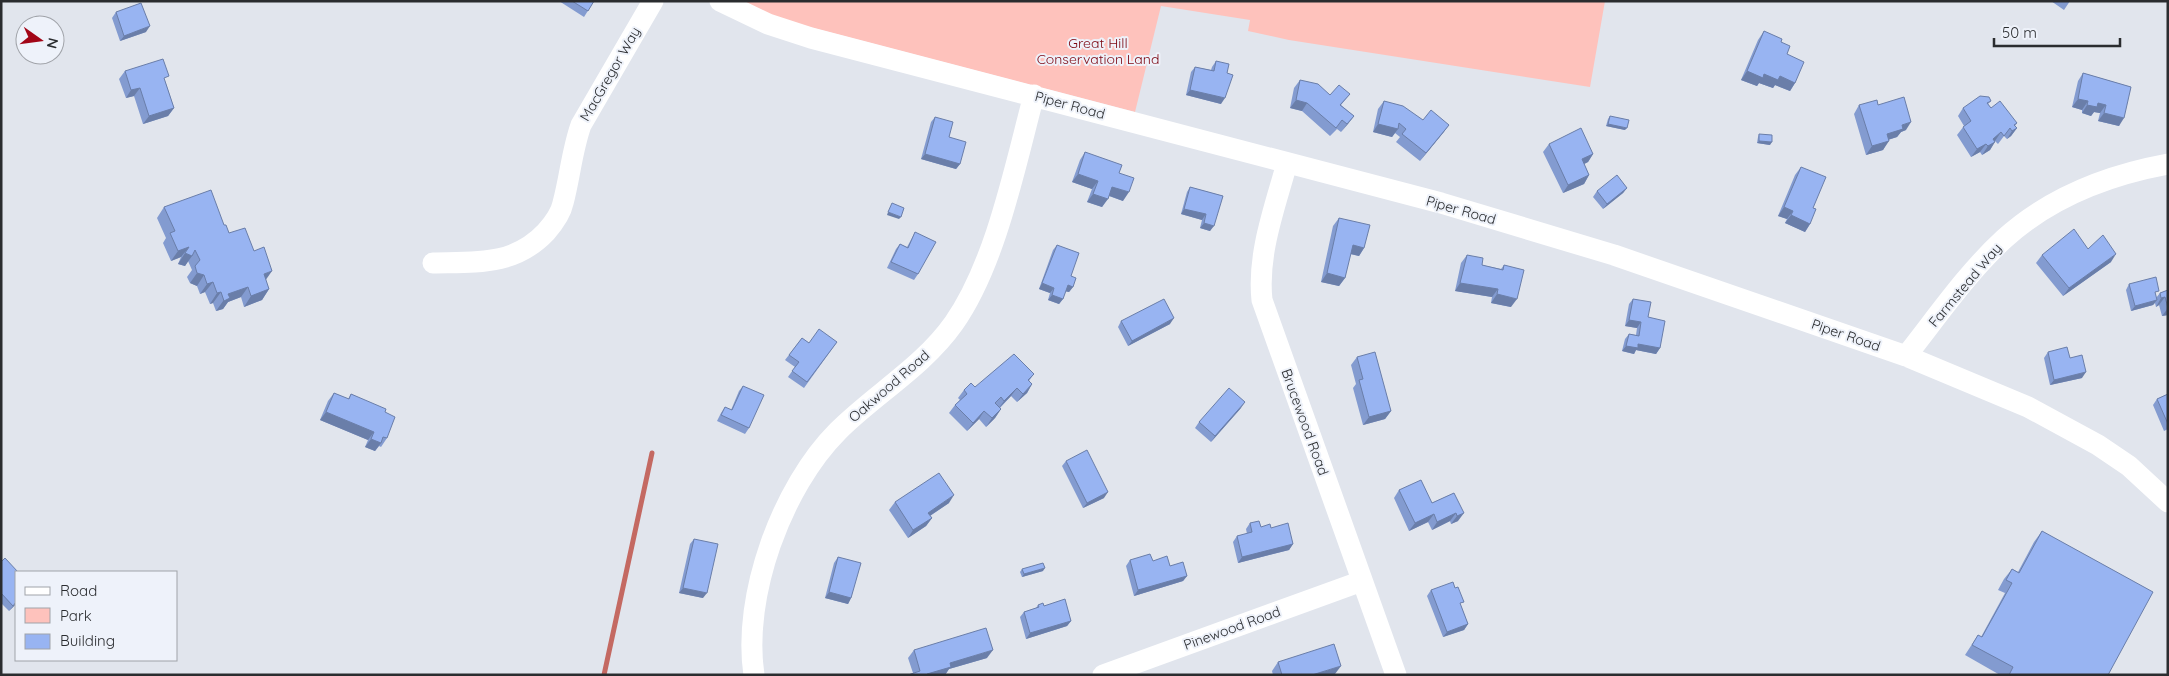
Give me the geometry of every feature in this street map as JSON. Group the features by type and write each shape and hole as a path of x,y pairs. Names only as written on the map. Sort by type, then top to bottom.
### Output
{"street":[{"name":"MacGregor Way","path":"433,263 486,261 514,256 535,244 551,226 563,205 574,145 580,124 653,1"},
{"name":"Piper Road","path":"720,1 768,24 803,36 1441,203 1614,255 1906,356 2028,406 2064,425 2129,466 2168,502"},
{"name":"Oakwood Road","path":"754,675 754,620 766,557 785,507 804,473 837,432 927,354 954,323 982,270 994,236 1034,95"},
{"name":"Brucewood Road","path":"1287,163 1264,251 1260,284 1262,300 1396,675"},
{"name":"Farmstead Way","path":"1906,356 1987,256 2027,221 2062,199 2087,187 2139,170 2168,164"},
{"name":"Pinewood Road","path":"1102,675 1362,581"}],"green space":[{"name":"Great Hill Conservation Land","path":"739,1 1605,1 1590,87 1289,40 1248,31 1250,20 1161,6 1135,112 779,19"}],"building":[{"path":"572,1 594,1 588,11"},
{"path":"141,3 150,26 124,36 116,12"},
{"path":"1764,31 1782,39 1781,42 1790,46 1787,54 1804,62 1795,83 1780,76 1778,80 1764,74 1763,78 1747,71"},
{"path":"163,59 169,76 164,78 174,108 149,116 140,88 131,90 125,71"},
{"path":"1216,61 1229,64 1227,73 1233,75 1225,98 1190,90 1195,67 1214,71"},
{"path":"2083,73 2131,87 2124,118 2104,113 2106,105 2098,103 2097,107 2087,105 2088,101 2078,99"},
{"path":"1300,80 1318,84 1330,95 1339,85 1350,94 1340,105 1354,116 1347,124 1342,120 1336,128 1307,103 1296,100"},
{"path":"1980,96 1989,97 1991,101 1987,103 1991,108 2000,101 2017,123 2014,125 2017,128 2012,131 2010,128 2004,136 2001,132 1993,139 1995,142 1977,149 1963,127 1971,121 1963,108"},
{"path":"1904,97 1911,122 1902,125 1903,129 1887,134 1889,141 1872,146 1859,105 1877,100 1878,105"},
{"path":"1384,101 1403,106 1423,120 1431,110 1449,125 1426,153 1402,134 1406,129 1399,123 1398,129 1378,124"},
{"path":"1610,116 1629,120 1627,128 1608,124"},
{"path":"935,117 953,122 949,137 966,142 960,164 925,154"},
{"path":"1581,128 1593,154 1582,159 1589,175 1568,185 1549,144"},
{"path":"1759,134 1772,135 1772,142 1759,141"},
{"path":"1085,152 1122,165 1119,173 1134,178 1129,192 1112,187 1108,199 1093,194 1098,181 1078,174"},
{"path":"1801,167 1826,177 1813,208 1816,209 1810,224 1791,215 1793,211 1784,207"},
{"path":"1617,175 1627,188 1607,204 1597,191"},
{"path":"1190,187 1223,196 1214,226 1204,223 1206,214 1184,209"},
{"path":"211,190 224,225 226,225 229,233 245,228 254,251 264,247 272,271 264,274 269,289 251,296 248,287 228,294 230,298 224,301 221,292 217,293 213,282 207,284 204,275 197,273 195,266 200,260 195,250 192,256 185,253 189,247 178,251 170,233 175,231 164,207"},
{"path":"892,203 904,208 901,217 888,212"},
{"path":"1339,218 1370,225 1364,248 1353,245 1345,278 1327,273"},
{"path":"2074,229 2088,249 2103,235 2116,254 2069,288 2042,255"},
{"path":"915,232 936,242 918,274 891,262 900,244 908,248"},
{"path":"1057,245 1079,253 1071,276 1076,278 1073,287 1068,285 1063,299 1052,295 1054,288 1042,283"},
{"path":"1467,255 1483,258 1482,265 1503,270 1504,265 1524,270 1517,299 1497,294 1498,289 1460,283"},
{"path":"2156,277 2159,291 2155,292 2157,300 2135,306 2129,284"},
{"path":"2168,290 2168,308 2165,297 2161,298 2160,293"},
{"path":"1164,299 1174,318 1132,341 1121,321"},
{"path":"1633,299 1651,302 1648,317 1665,321 1660,348 1638,344 1638,348 1626,346 1629,334 1639,336 1641,322 1629,320"},
{"path":"819,329 837,342 807,382 792,371 799,362 789,355 802,338 809,343"},
{"path":"2067,347 2070,358 2082,355 2086,372 2054,380 2048,352"},
{"path":"1375,352 1391,411 1369,417 1359,380 1363,379 1357,357"},
{"path":"1014,354 1034,374 1028,380 1032,384 1023,394 1017,388 1004,401 1001,397 995,403 1001,409 992,418 984,411 973,423 955,405 967,394 964,390 971,383 975,387"},
{"path":"743,386 764,395 749,428 721,415 725,407 732,410"},
{"path":"1229,388 1245,402 1215,436 1199,422"},
{"path":"334,393 349,399 351,394 386,409 385,412 395,417 387,438 383,437 381,443 371,439 374,432 326,412"},
{"path":"2168,394 2168,424 2157,399"},
{"path":"1087,450 1108,492 1087,503 1066,461"},
{"path":"939,473 954,495 928,513 932,518 913,530 895,502"},
{"path":"1421,480 1432,503 1454,493 1464,513 1457,516 1456,513 1437,522 1434,514 1415,523 1399,490"},
{"path":"1259,521 1261,527 1270,524 1271,528 1288,523 1293,544 1242,557 1237,536 1252,532 1250,523"},
{"path":"2042,531 2153,592 2108,675 2009,675 2013,667 1972,645 1978,635 1982,637 2012,583 2006,580 2012,569 2019,573"},
{"path":"694,539 718,544 707,593 683,588"},
{"path":"1150,554 1153,561 1167,556 1170,566 1183,562 1187,576 1138,590 1130,560"},
{"path":"838,557 861,563 851,598 829,592"},
{"path":"5,558 17,571 15,571 15,603 13,606 1,593 2,561"},
{"path":"1043,563 1045,568 1024,574 1022,569"},
{"path":"1453,582 1455,588 1458,587 1464,602 1460,603 1468,624 1447,632 1431,590"},
{"path":"1065,599 1071,621 1030,633 1024,612 1039,607 1038,605 1043,603 1044,606"},
{"path":"986,628 993,650 950,663 951,667 927,675 908,675 920,671 914,650"},
{"path":"1334,644 1341,666 1312,675 1282,675 1278,662"}],"waterway":[{"path":"604,675 652,453"}]}
